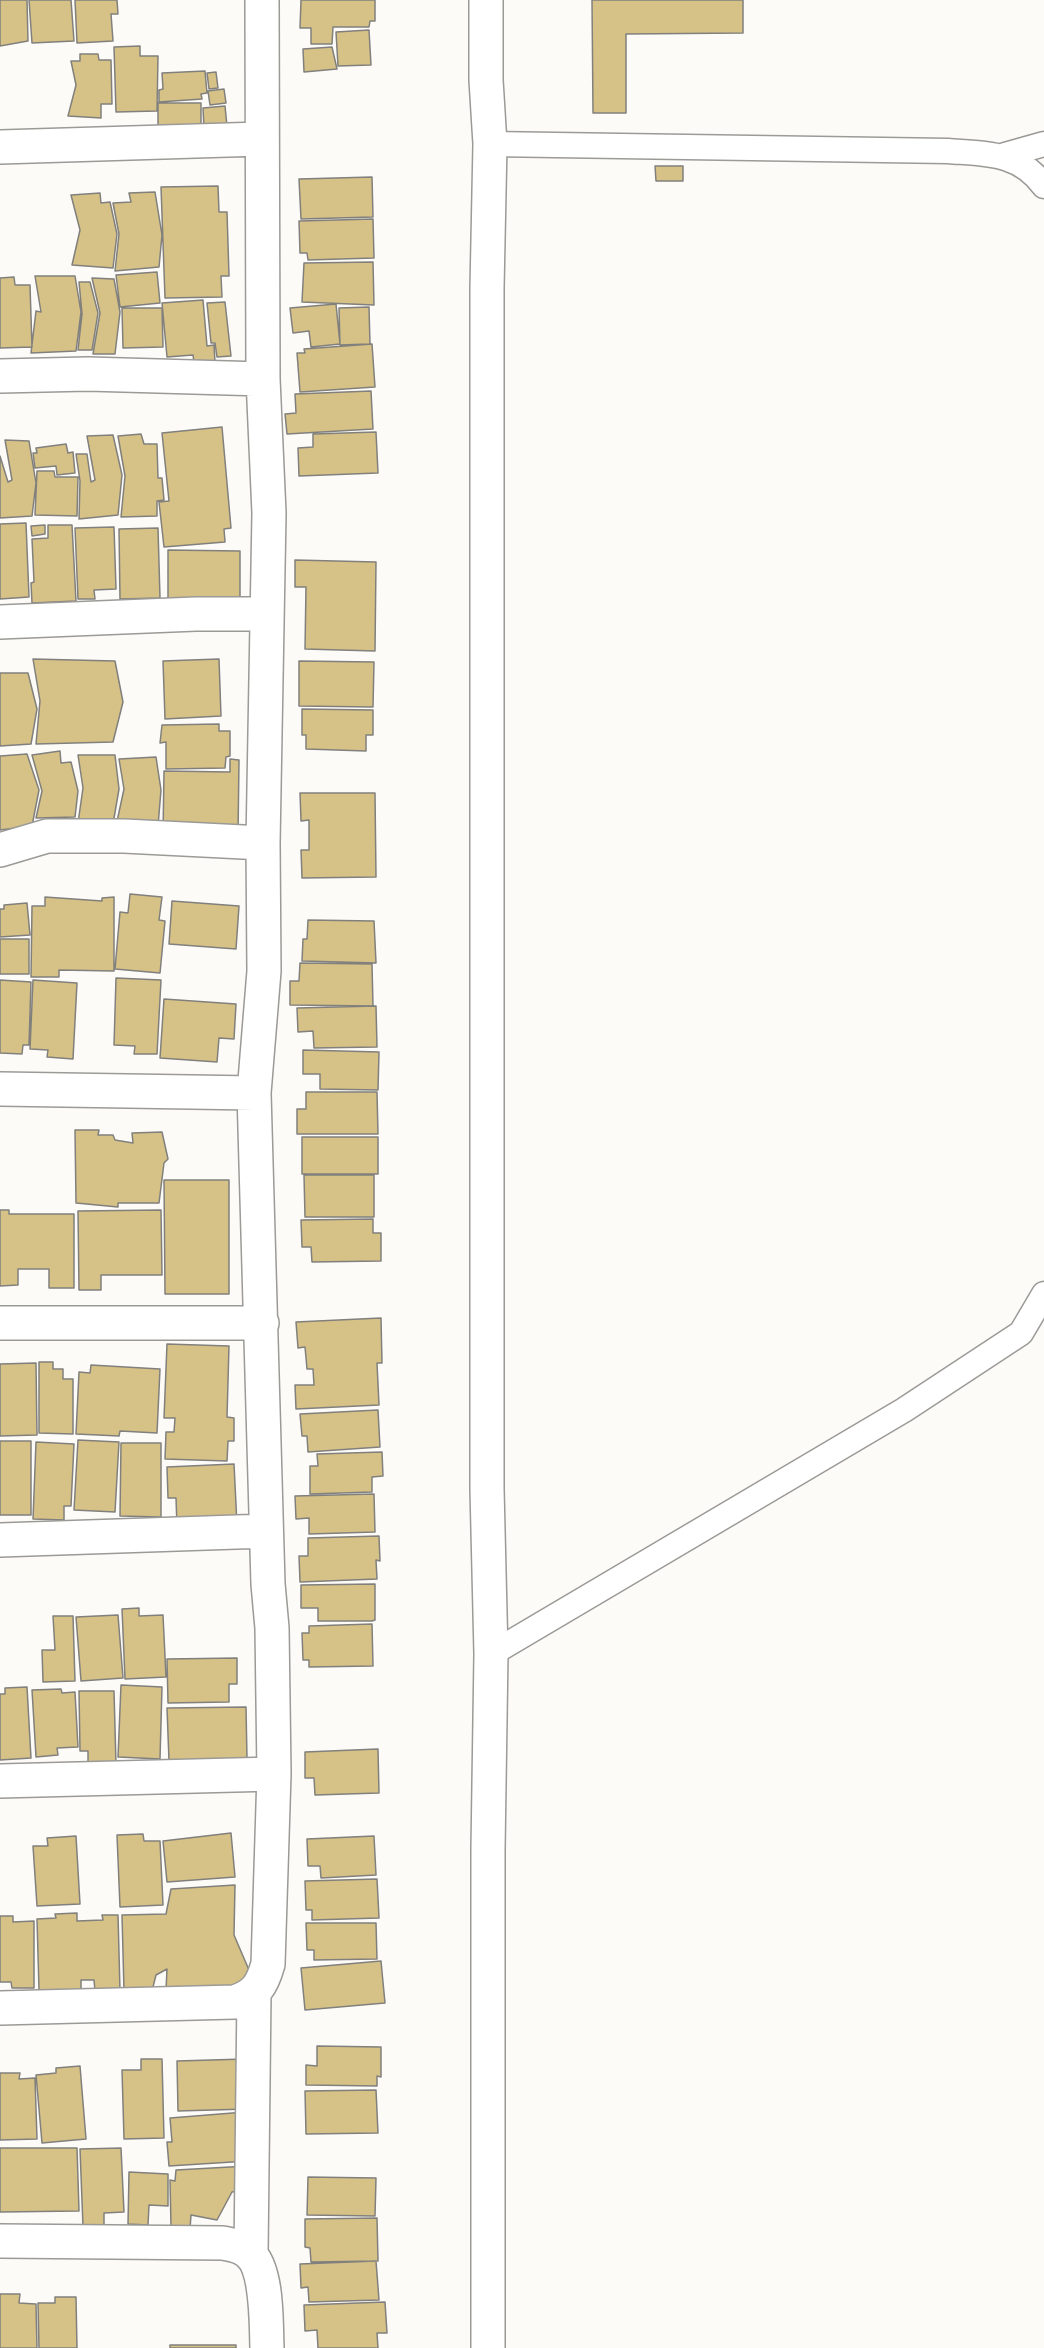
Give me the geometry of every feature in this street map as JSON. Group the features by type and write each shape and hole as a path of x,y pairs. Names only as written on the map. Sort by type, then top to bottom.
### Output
{"street":[{"path":"251,2253 254,1994 263,1980 270,1948 274,1774 272,1628 266,1530 254,1093 264,971 263,843 269,513 263,379 262,0"},
{"path":"486,0 486,80 490,144 486,288 487,1489 491,1654 488,1849 488,2348"},
{"path":"0,147 261,139"},
{"path":"0,375 88,374 263,379"},
{"path":"0,622 196,614 266,614"},
{"path":"0,850 47,836 124,836 263,843"},
{"path":"0,1089 254,1093"},
{"path":"0,1323 262,1323"},
{"path":"0,1540 266,1530"},
{"path":"0,1781 274,1774"},
{"path":"0,2008 224,2003 254,1994"},
{"path":"0,2241 223,2243 239,2246 251,2253 261,2270 267,2348"}],"lane":[{"path":"490,144 948,151 1005,155 1044,144"},
{"path":"1005,155 1037,176 1044,186"},
{"path":"491,1654 914,1403 1021,1333 1044,1294"}],"building":[{"path":"0,0 27,0 28,41 0,46"},
{"path":"29,0 71,0 74,41 32,43"},
{"path":"75,0 117,0 118,14 111,14 113,41 77,43"},
{"path":"301,0 375,0 375,21 370,21 369,27 333,27 332,44 311,44 311,28 300,28"},
{"path":"592,0 743,0 743,33 626,34 626,113 593,113"},
{"path":"369,30 371,65 338,66 336,32"},
{"path":"140,46 140,56 158,56 157,111 116,112 114,47"},
{"path":"332,47 337,69 304,72 303,49"},
{"path":"80,54 98,54 99,60 111,60 112,104 101,104 101,118 68,116 76,85 71,61 80,61"},
{"path":"205,71 207,93 201,94 202,99 159,102 159,90 163,89 162,73"},
{"path":"216,72 218,88 209,89 207,73"},
{"path":"224,89 226,103 210,105 208,91"},
{"path":"158,103 201,103 201,130 158,131"},
{"path":"225,106 227,126 204,128 203,108"},
{"path":"655,166 683,166 683,181 656,181"},
{"path":"372,177 373,217 301,219 299,179"},
{"path":"218,186 219,212 227,212 229,276 221,276 222,297 165,298 161,187"},
{"path":"155,192 162,235 159,267 115,271 119,234 113,203 131,202 129,193"},
{"path":"100,193 101,203 110,202 117,234 113,268 72,265 80,230 71,195"},
{"path":"373,219 374,258 308,260 307,253 300,253 299,221"},
{"path":"373,262 374,305 302,302 304,263"},
{"path":"157,272 160,303 120,307 116,275"},
{"path":"35,276 75,276 81,312 76,351 31,353 36,311 41,312"},
{"path":"14,277 15,285 30,285 32,347 0,348 0,278"},
{"path":"92,278 114,279 120,312 115,354 93,354 100,313"},
{"path":"79,282 90,282 98,313 92,350 78,350 82,314"},
{"path":"203,300 207,346 214,345 215,362 194,363 193,355 167,357 162,303"},
{"path":"225,302 231,356 217,357 215,343 211,343 207,303"},
{"path":"336,304 340,344 311,347 309,331 293,333 290,308"},
{"path":"369,307 370,344 340,345 339,308"},
{"path":"122,308 162,308 163,347 123,348"},
{"path":"372,344 375,387 300,392 297,353 305,353 304,349"},
{"path":"371,391 373,429 287,434 285,414 296,413 295,394"},
{"path":"222,427 231,528 224,529 225,542 164,547 159,502 169,501 162,433"},
{"path":"376,432 378,473 299,476 298,448 313,447 313,434"},
{"path":"141,434 144,444 157,444 158,478 162,478 164,500 157,501 157,516 121,517 125,476 118,436"},
{"path":"113,435 122,475 118,515 79,519 80,481 76,454 87,454 91,482 95,480 87,436"},
{"path":"5,440 29,441 36,483 32,516 0,518 0,456 8,482 12,480"},
{"path":"66,444 68,453 73,452 75,473 57,475 56,466 35,468 33,453 37,453 36,448"},
{"path":"37,471 54,471 55,477 78,477 77,516 35,515"},
{"path":"26,523 29,597 0,599 0,524"},
{"path":"45,525 45,534 32,536 31,526"},
{"path":"48,525 72,525 76,601 32,603 31,583 34,582 32,539 48,538"},
{"path":"114,527 116,589 94,590 95,599 78,599 75,528"},
{"path":"158,528 160,598 120,599 119,529"},
{"path":"168,550 240,551 240,601 168,600"},
{"path":"295,560 376,562 375,651 305,649 306,587 295,587"},
{"path":"33,659 115,661 123,702 113,742 36,744 40,701"},
{"path":"219,659 221,716 165,719 163,661"},
{"path":"299,661 374,662 373,707 299,706"},
{"path":"0,673 28,673 37,709 31,744 0,746"},
{"path":"302,709 373,710 373,735 366,735 366,751 306,749 306,735 302,735"},
{"path":"219,724 219,731 230,731 230,756 226,757 225,768 166,769 166,742 160,743 162,725"},
{"path":"60,751 61,763 71,762 78,791 75,817 36,818 42,791 32,755"},
{"path":"27,754 39,790 32,826 0,830 0,756"},
{"path":"78,755 115,755 119,789 113,824 78,823 83,788"},
{"path":"156,757 161,790 158,826 116,826 124,789 119,759"},
{"path":"230,759 239,760 238,836 163,835 164,771 230,772"},
{"path":"300,793 375,793 376,877 302,878 301,850 309,850 309,820 301,821"},
{"path":"130,894 162,897 159,920 165,921 160,973 115,969 120,912 128,913"},
{"path":"45,897 102,901 102,898 114,897 114,971 59,970 59,977 31,977 32,906 45,906"},
{"path":"172,901 239,906 236,949 169,944"},
{"path":"27,903 30,935 0,937 0,909 4,909 4,905"},
{"path":"308,920 374,921 376,963 302,961 303,939 307,939"},
{"path":"0,939 29,939 29,974 0,974"},
{"path":"300,963 372,964 373,1006 290,1005 290,981 299,981"},
{"path":"116,978 161,980 157,1054 134,1054 135,1046 114,1045"},
{"path":"0,980 31,982 29,1045 23,1045 22,1054 0,1053"},
{"path":"33,980 77,983 73,1059 47,1057 48,1050 30,1049"},
{"path":"164,999 236,1004 234,1039 219,1038 217,1062 160,1058"},
{"path":"376,1006 377,1047 314,1048 313,1031 298,1032 297,1008"},
{"path":"303,1050 379,1052 378,1090 320,1089 320,1074 303,1074"},
{"path":"306,1092 377,1092 378,1134 297,1134 297,1109 306,1109"},
{"path":"75,1130 99,1130 98,1135 113,1135 115,1140 133,1143 132,1133 162,1132 168,1159 164,1163 159,1203 118,1203 118,1207 76,1203"},
{"path":"302,1137 378,1137 378,1174 302,1174"},
{"path":"304,1175 374,1175 374,1217 305,1217"},
{"path":"164,1180 229,1180 229,1294 165,1294"},
{"path":"0,1210 9,1210 9,1214 74,1214 74,1288 49,1288 49,1269 18,1269 18,1285 0,1286"},
{"path":"161,1210 162,1275 101,1275 101,1290 79,1290 78,1211"},
{"path":"373,1219 373,1233 381,1233 381,1261 312,1262 311,1247 302,1247 301,1220"},
{"path":"381,1318 382,1363 377,1363 379,1405 296,1409 295,1385 314,1385 313,1369 307,1369 305,1347 298,1348 296,1322"},
{"path":"167,1344 229,1346 227,1417 234,1418 234,1441 228,1441 227,1461 165,1459 166,1432 174,1432 175,1418 164,1418"},
{"path":"39,1362 53,1362 53,1369 63,1369 63,1379 73,1379 73,1434 39,1433"},
{"path":"36,1363 37,1435 0,1436 0,1364"},
{"path":"91,1365 160,1369 157,1433 120,1431 119,1436 76,1434 79,1372 90,1373"},
{"path":"378,1410 380,1447 308,1452 307,1436 302,1436 300,1414"},
{"path":"78,1440 119,1442 115,1512 74,1510"},
{"path":"0,1441 31,1441 31,1515 0,1515"},
{"path":"36,1442 74,1444 71,1506 64,1506 64,1520 33,1519"},
{"path":"121,1443 161,1443 161,1517 120,1516"},
{"path":"382,1452 383,1476 372,1477 372,1492 310,1494 310,1466 318,1466 317,1454"},
{"path":"234,1464 237,1525 177,1527 176,1498 168,1498 167,1467"},
{"path":"374,1494 375,1532 309,1534 309,1518 296,1519 295,1496"},
{"path":"379,1536 380,1561 376,1560 377,1579 300,1582 299,1556 308,1556 308,1538"},
{"path":"375,1584 375,1620 372,1621 318,1621 318,1608 301,1608 301,1585"},
{"path":"139,1608 139,1616 163,1615 166,1677 125,1679 122,1609"},
{"path":"118,1615 123,1678 81,1681 76,1617"},
{"path":"53,1616 73,1616 75,1681 43,1682 42,1650 55,1650"},
{"path":"372,1624 373,1666 309,1667 309,1660 303,1660 302,1633 309,1633 309,1626"},
{"path":"237,1658 237,1684 229,1684 229,1702 168,1703 167,1659"},
{"path":"121,1685 162,1687 160,1759 118,1757"},
{"path":"27,1687 31,1758 0,1760 0,1694 5,1694 5,1688"},
{"path":"61,1689 62,1693 75,1692 78,1747 57,1748 58,1755 36,1757 32,1690"},
{"path":"79,1691 114,1691 116,1764 88,1764 88,1751 80,1751"},
{"path":"246,1707 247,1759 169,1761 167,1708"},
{"path":"378,1749 379,1793 315,1795 314,1778 305,1778 305,1752"},
{"path":"231,1833 235,1877 167,1882 163,1841"},
{"path":"143,1834 144,1841 160,1841 163,1905 120,1907 117,1835"},
{"path":"76,1836 80,1904 37,1906 33,1846 48,1846 47,1838"},
{"path":"374,1836 376,1875 321,1878 320,1866 308,1866 307,1839"},
{"path":"377,1879 379,1918 312,1920 312,1910 306,1910 305,1881"},
{"path":"235,1885 234,1935 252,1977 234,1993 166,1990 167,1969 156,1975 152,1991 124,1991 122,1915 166,1914 171,1889"},
{"path":"77,1913 77,1921 103,1920 102,1915 118,1915 120,1991 95,1991 94,1980 81,1980 81,1990 39,1990 37,1919 56,1918 55,1914"},
{"path":"0,1916 13,1916 13,1922 34,1921 34,1988 12,1988 11,1982 0,1982"},
{"path":"306,1923 376,1923 377,1959 314,1960 314,1950 307,1950"},
{"path":"381,1961 385,2003 305,2010 301,1968"},
{"path":"317,2046 381,2047 381,2077 377,2076 377,2086 306,2085 306,2065 317,2066"},
{"path":"141,2059 162,2059 164,2138 124,2139 122,2070 141,2070"},
{"path":"245,2059 247,2109 178,2111 177,2061"},
{"path":"80,2066 86,2139 42,2143 36,2075 56,2073 56,2068"},
{"path":"0,2073 20,2073 19,2079 35,2078 37,2139 0,2140"},
{"path":"376,2090 378,2133 306,2134 305,2091"},
{"path":"245,2112 248,2161 169,2166 167,2142 172,2142 170,2118"},
{"path":"0,2148 77,2148 79,2211 0,2212"},
{"path":"121,2148 124,2212 104,2213 104,2227 83,2227 80,2149"},
{"path":"248,2166 247,2189 232,2192 217,2220 191,2215 190,2229 171,2227 170,2180 175,2181 176,2170"},
{"path":"129,2172 168,2174 168,2206 149,2205 148,2225 128,2224"},
{"path":"308,2177 376,2178 375,2216 307,2215"},
{"path":"377,2218 378,2261 311,2262 310,2248 305,2247 305,2219"},
{"path":"376,2261 379,2300 309,2302 308,2287 301,2288 300,2264"},
{"path":"0,2294 20,2294 19,2303 36,2304 37,2348 0,2348"},
{"path":"55,2297 76,2297 77,2348 39,2348 38,2303 55,2303"},
{"path":"385,2302 387,2333 377,2333 378,2348 318,2348 317,2330 305,2331 304,2305"},
{"path":"170,2345 236,2345 236,2348 170,2348"}]}
